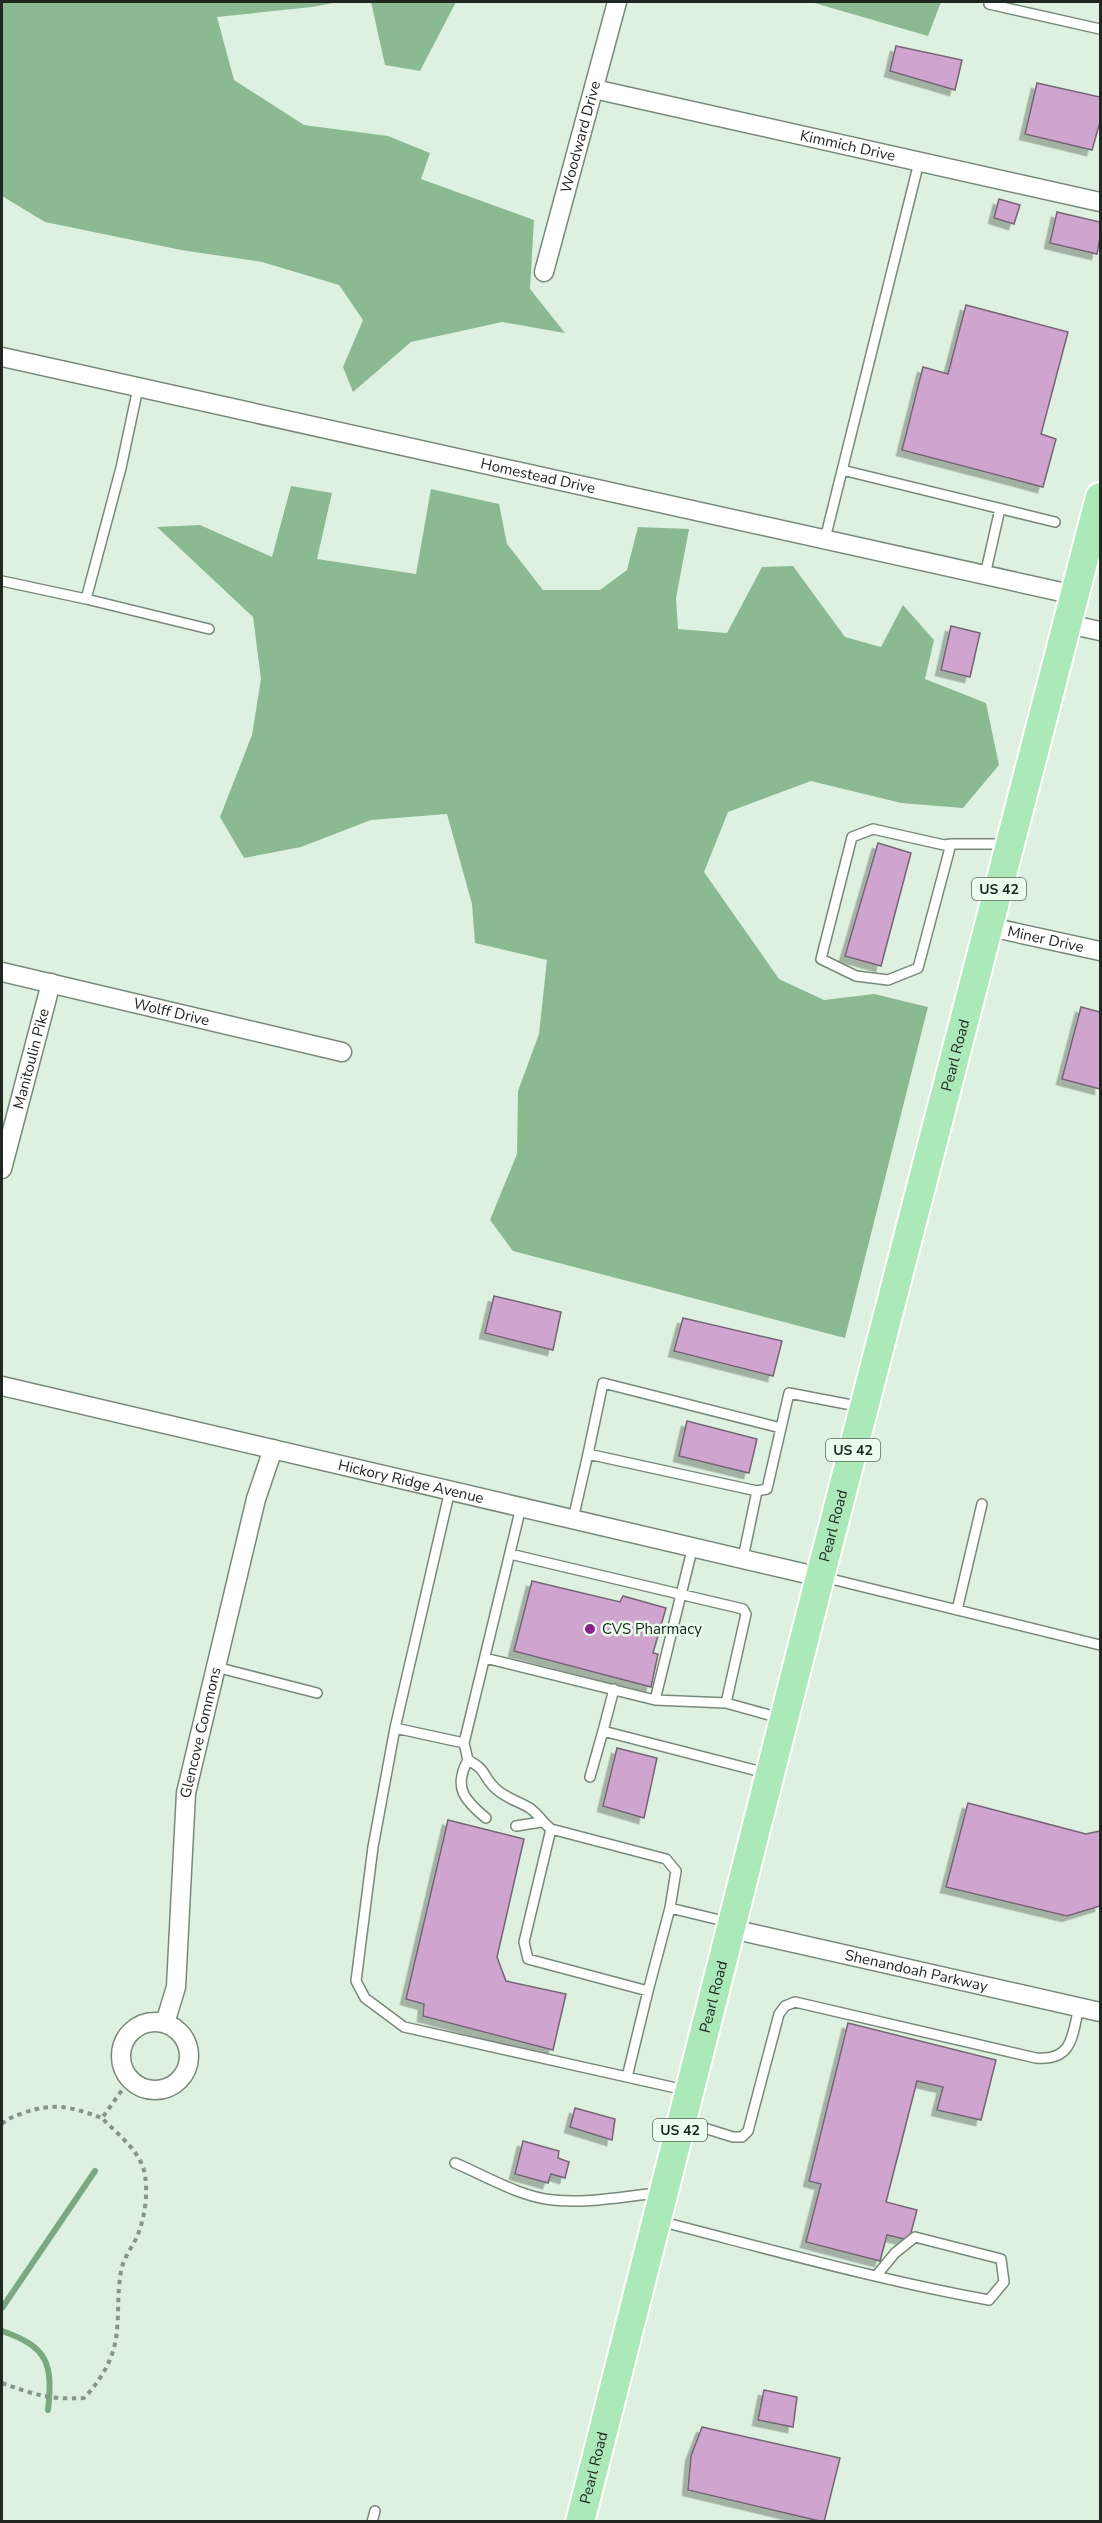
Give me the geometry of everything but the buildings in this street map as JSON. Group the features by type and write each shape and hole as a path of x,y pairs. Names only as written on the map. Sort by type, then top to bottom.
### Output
{"main road":[{"name":"Pearl Road","path":"580,2522 820,1577 1101,497"}],"street":[{"name":"Woodward Drive","path":"544,272 617,2"},
{"name":"Kimmich Drive","path":"594,89 1101,202"},
{"name":"Homestead Drive","path":"2,357 1075,595"},
{"path":"1068,624 1101,631"},
{"name":"Miner Drive","path":"990,927 1101,951"},
{"name":"Wolff Drive","path":"2,972 342,1052"},
{"name":"Manitoulin Pike","path":"2,1169 51,983"},
{"name":"Hickory Ridge Avenue","path":"2,1386 820,1577"},
{"name":"Glencove Commons","path":"165,2023 176,1987 186,1793 256,1499 273,1449"},
{"name":"Shenandoah Parkway","path":"733,1926 1101,2012"},
{"path":"165,2023 182,2035 189,2055 183,2076 175,2084 153,2091 141,2088 130,2079 120,2062 124,2039 132,2030 142,2024 165,2023"}],"lane":[{"path":"990,2 989,4 1101,29"},
{"path":"825,539 919,162"},
{"path":"86,599 121,468 138,387"},
{"path":"842,470 1055,522"},
{"path":"985,575 1000,509"},
{"path":"2,581 209,629"},
{"path":"951,844 918,968 888,980 856,976 821,959 852,837 873,829 951,844 1011,843"},
{"path":"573,1519 603,1383 781,1428"},
{"path":"588,1454 757,1491 767,1489 789,1393 864,1407"},
{"path":"450,1490 394,1728 373,1847 356,1981 365,1998 404,2027 690,2091"},
{"path":"743,1558 757,1491"},
{"path":"957,1610 982,1504"},
{"path":"486,1818 471,1806 463,1793 460,1776 468,1760 465,1743 521,1507"},
{"path":"656,1700 693,1546"},
{"path":"510,1554 742,1609 746,1614 726,1703"},
{"path":"820,1577 1101,1645"},
{"path":"485,1658 656,1700 726,1703 784,1719"},
{"path":"216,1667 317,1693"},
{"path":"590,1777 614,1689"},
{"path":"394,1728 465,1743"},
{"path":"603,1731 771,1774"},
{"path":"468,1760 482,1767 493,1787 509,1799 528,1807 537,1814 541,1822 551,1829 666,1859 676,1871 670,1908 627,2077"},
{"path":"516,1826 541,1822"},
{"path":"551,1829 524,1942 528,1959 648,1991"},
{"path":"670,1908 733,1926"},
{"path":"682,2122 733,2137 742,2137 748,2131 779,2014 785,2006 795,2002 1036,2058 1049,2059 1059,2056 1070,2044 1079,2007"},
{"path":"454,2163 535,2197 552,2200 578,2202 664,2193"},
{"path":"657,2220 876,2276 989,2300 1004,2282 1001,2259 915,2237 895,2253 876,2276"}],"path":[{"path":"102,2118 130,2079"},
{"path":"2,2124 8,2118 50,2106 65,2106 102,2118 139,2156 145,2175 146,2201 139,2232 123,2265 118,2296 117,2331 110,2360 100,2382 84,2398 63,2399 36,2396 2,2383"}],"green space":[{"path":"2,2 339,2 217,17 234,80 304,125 388,136 430,153 421,179 534,220 530,289 565,333 502,322 411,342 353,392 343,367 363,320 339,285 262,262 181,250 45,222 2,196"},
{"path":"371,2 456,2 420,71 385,65"},
{"path":"811,2 941,2 928,36"},
{"path":"291,486 332,493 317,559 416,574 431,489 499,504 507,544 543,590 600,590 627,570 638,527 689,529 676,598 678,629 727,633 762,567 793,566 845,637 881,647 903,605 934,640 925,679 986,703 999,765 963,808 901,803 811,781 728,812 704,872 779,979 824,1000 874,994 928,1007 845,1338 513,1251 490,1220 517,1154 518,1091 539,1034 547,960 475,943 472,904 447,814 371,820 301,847 244,858 220,817 252,735 261,679 253,617 157,527 200,525 272,557"}],"waterway":[{"path":"2,2308 95,2171"},
{"path":"2,2331 29,2343 44,2359 49,2380 48,2410"}],"place":[{"name":"CVS Pharmacy","path":"590,1629"}]}
